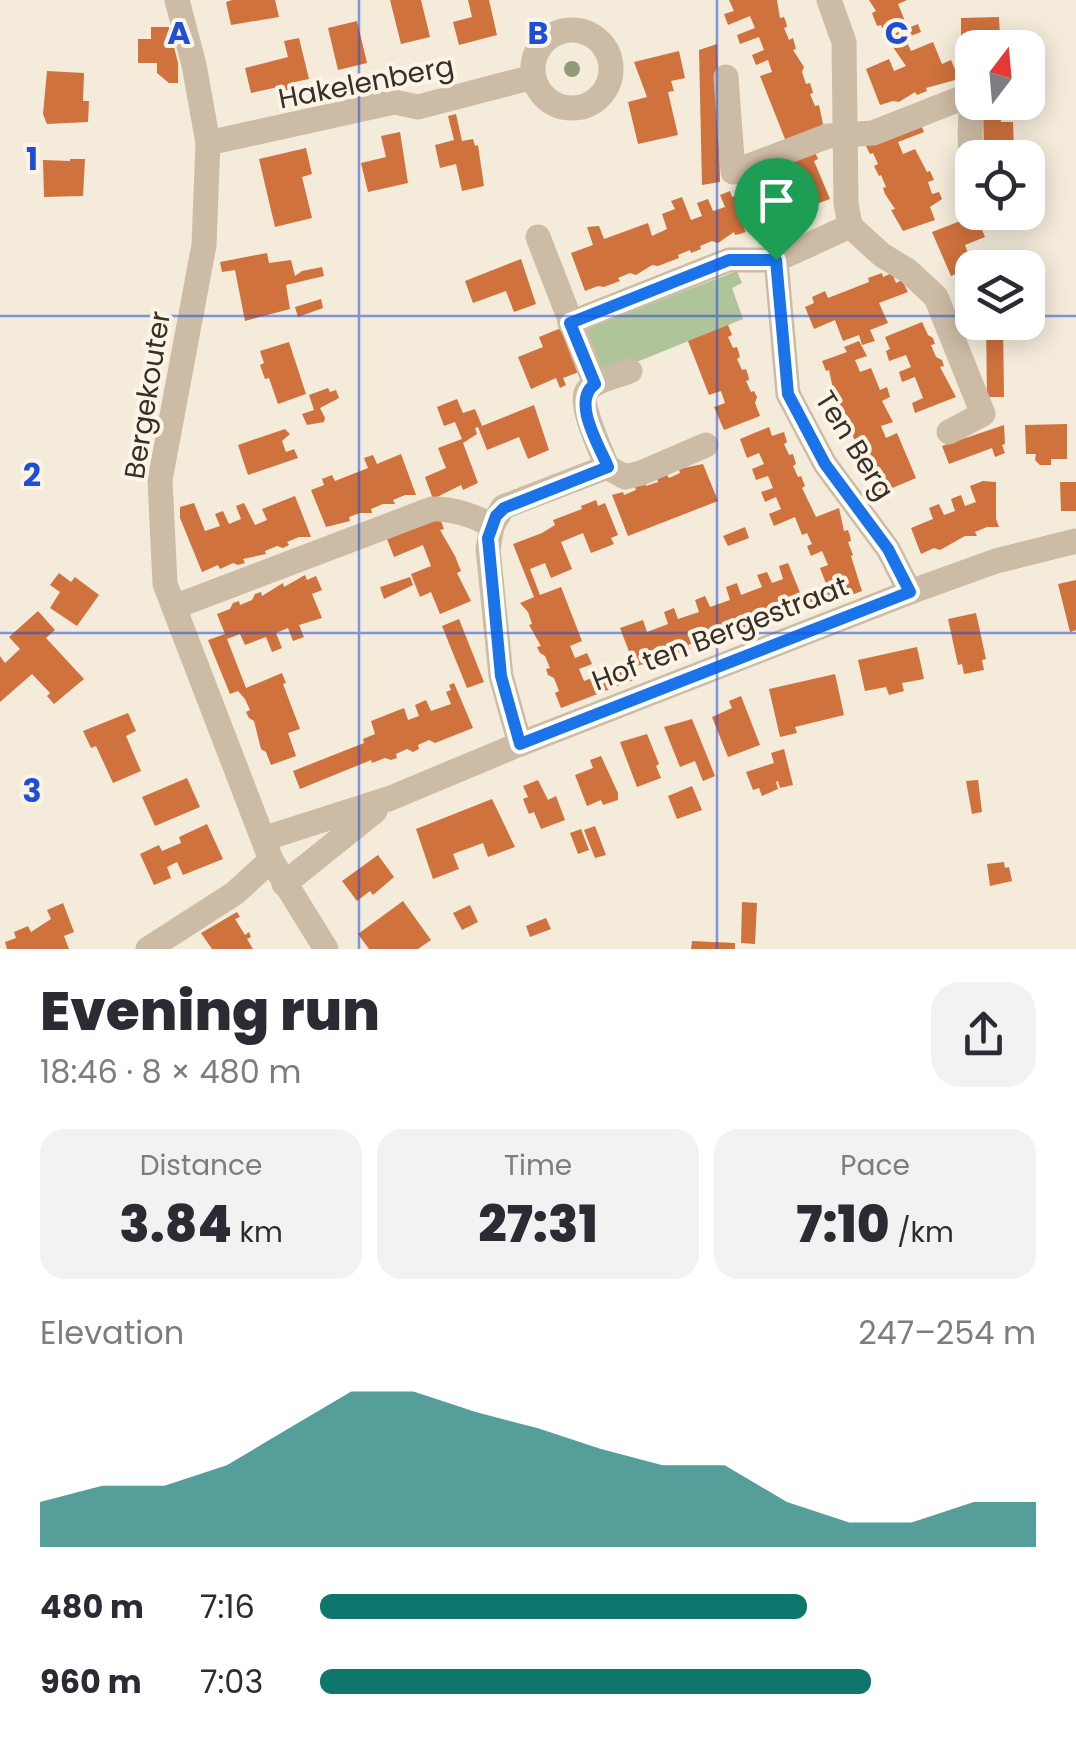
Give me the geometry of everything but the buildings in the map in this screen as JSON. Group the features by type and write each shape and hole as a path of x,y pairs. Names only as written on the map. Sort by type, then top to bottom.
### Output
{"street":[{"name":"Bergekouter","path":"177,0 194,64 208,143 204,244 160,480 165,584 267,850 326,949"},
{"path":"829,0 844,42 846,203 850,226 936,298 983,414 949,432"},
{"name":"Hakelenberg","path":"208,143 394,102 418,107 533,77"},
{"path":"726,77 733,172 828,136 873,133 955,101"},
{"path":"570,323 729,260 776,260 850,226"},
{"path":"538,237 595,384"},
{"name":"Ten Berg","path":"776,260 788,394 825,464 888,549 910,592"},
{"path":"630,371 595,384 587,390 583,402 608,467 625,477 706,445"},
{"path":"520,744 501,676 488,549 492,526 504,508 608,467"},
{"path":"174,608 432,509 441,508 492,526"},
{"name":"Hof ten Bergestraat","path":"267,850 520,744 910,592 996,561 1076,541"},
{"name":"Hof ten Bergestraat","path":"284,884 391,798"},
{"path":"148,949 234,893 267,850"}],"green space":[{"path":"737,271 742,283 732,288 743,319 602,376 583,330"}],"route":[{"path":"729,260 776,260 788,394 825,464 888,549 910,592 520,744 501,676 488,538 496,516 504,508 608,467 583,402 587,390 595,384 570,323 729,260"}]}
